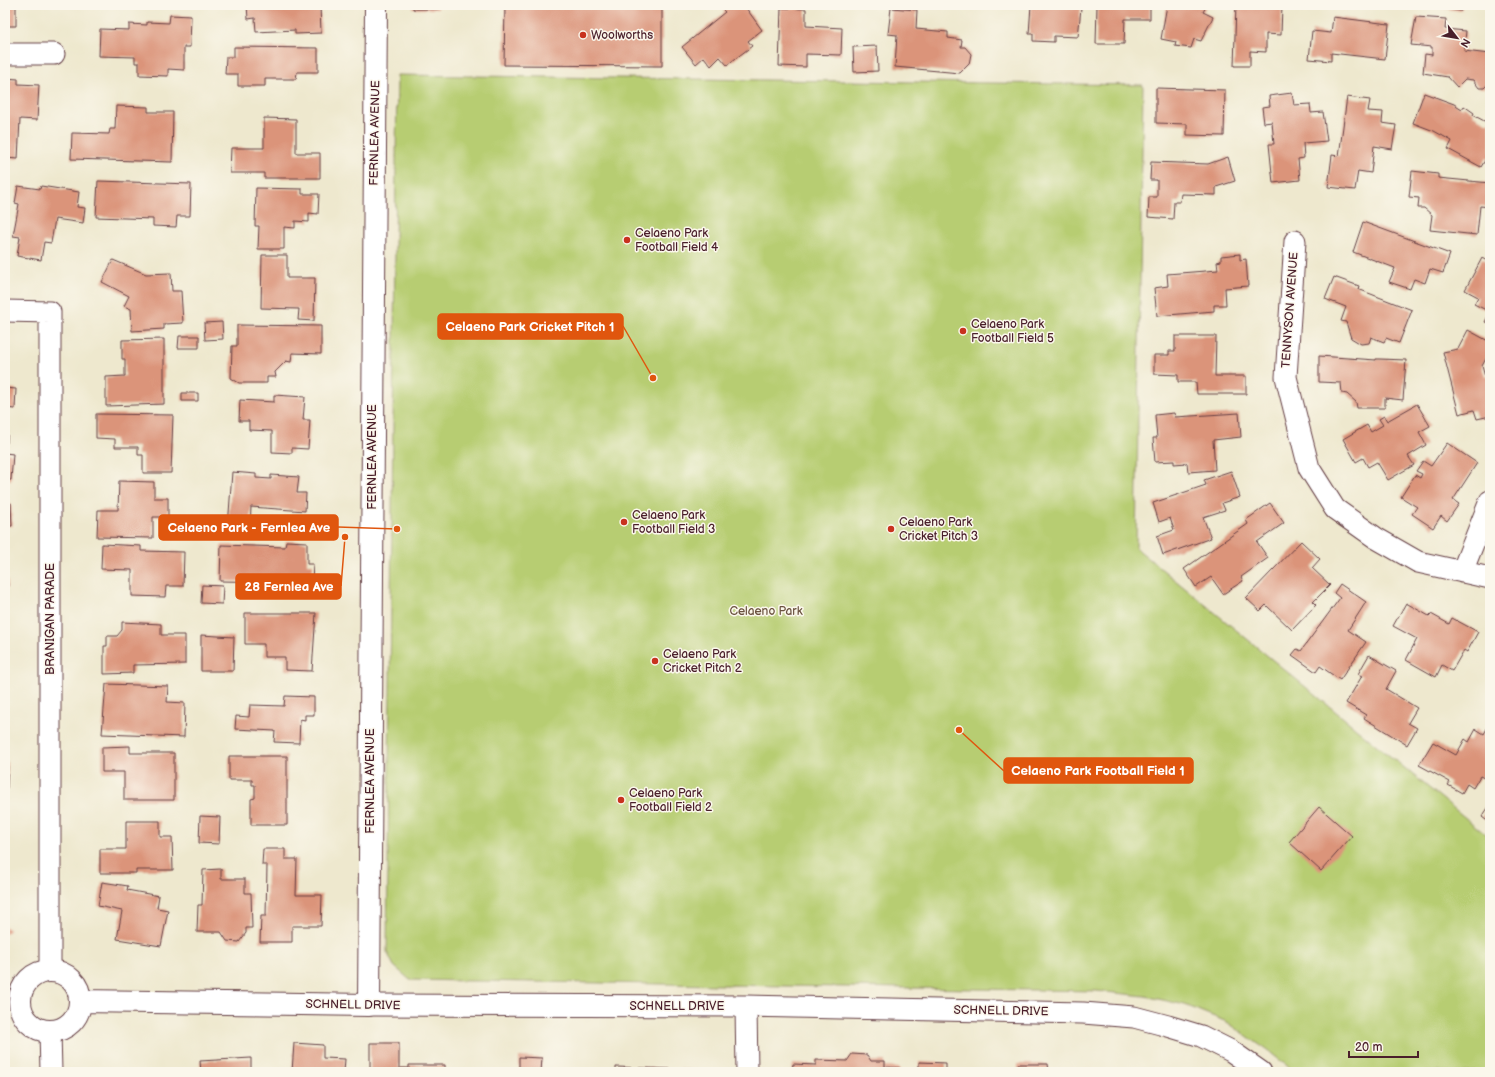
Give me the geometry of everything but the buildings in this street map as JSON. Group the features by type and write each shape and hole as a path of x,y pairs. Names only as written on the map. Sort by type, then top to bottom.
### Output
{"street":[{"name":"FERNLEA AVENUE","path":"369,1005 376,5"},
{"path":"5,54 54,54"},
{"name":"TENNYSON AVENUE","path":"1295,241 1286,377 1309,468 1335,509 1370,534 1418,562 1490,578"},
{"name":"BRANIGAN PARADE","path":"5,311 50,312 50,970"},
{"path":"1462,572 1490,500"},
{"path":"50,970 68,976 75,983 79,992 80,1001 79,1010 68,1025 50,1031 32,1025 25,1018 21,1009 12,999 22,991 26,983 33,976 50,970"},
{"name":"SCHNELL DRIVE","path":"80,1001 369,1005 746,1006 1083,1013 1134,1017 1201,1036 1231,1051 1260,1072"},
{"path":"746,1006 747,1072"},
{"path":"50,1031 51,1072"}],"green space":[{"name":"Celaeno Park","path":"397,75 1143,85 1136,548 1490,838 1490,1072 1295,1072 1227,1022 1185,1005 1145,996 1096,991 410,980 394,966 387,952"}],"place":[{"name":"Woolworths","path":"583,35"},
{"name":"Celaeno Park Football Field 4","path":"627,240"},
{"name":"Celaeno Park Football Field 5","path":"963,331"},
{"name":"Celaeno Park Cricket Pitch 1","path":"653,378"},
{"name":"Celaeno Park Football Field 3","path":"624,522"},
{"name":"Celaeno Park - Fernlea Ave","path":"397,529"},
{"name":"Celaeno Park Cricket Pitch 3","path":"891,529"},
{"name":"28 Fernlea Ave","path":"345,537"},
{"name":"Celaeno Park Cricket Pitch 2","path":"655,661"},
{"name":"Celaeno Park Football Field 1","path":"959,730"},
{"name":"Celaeno Park Football Field 2","path":"621,800"}]}
